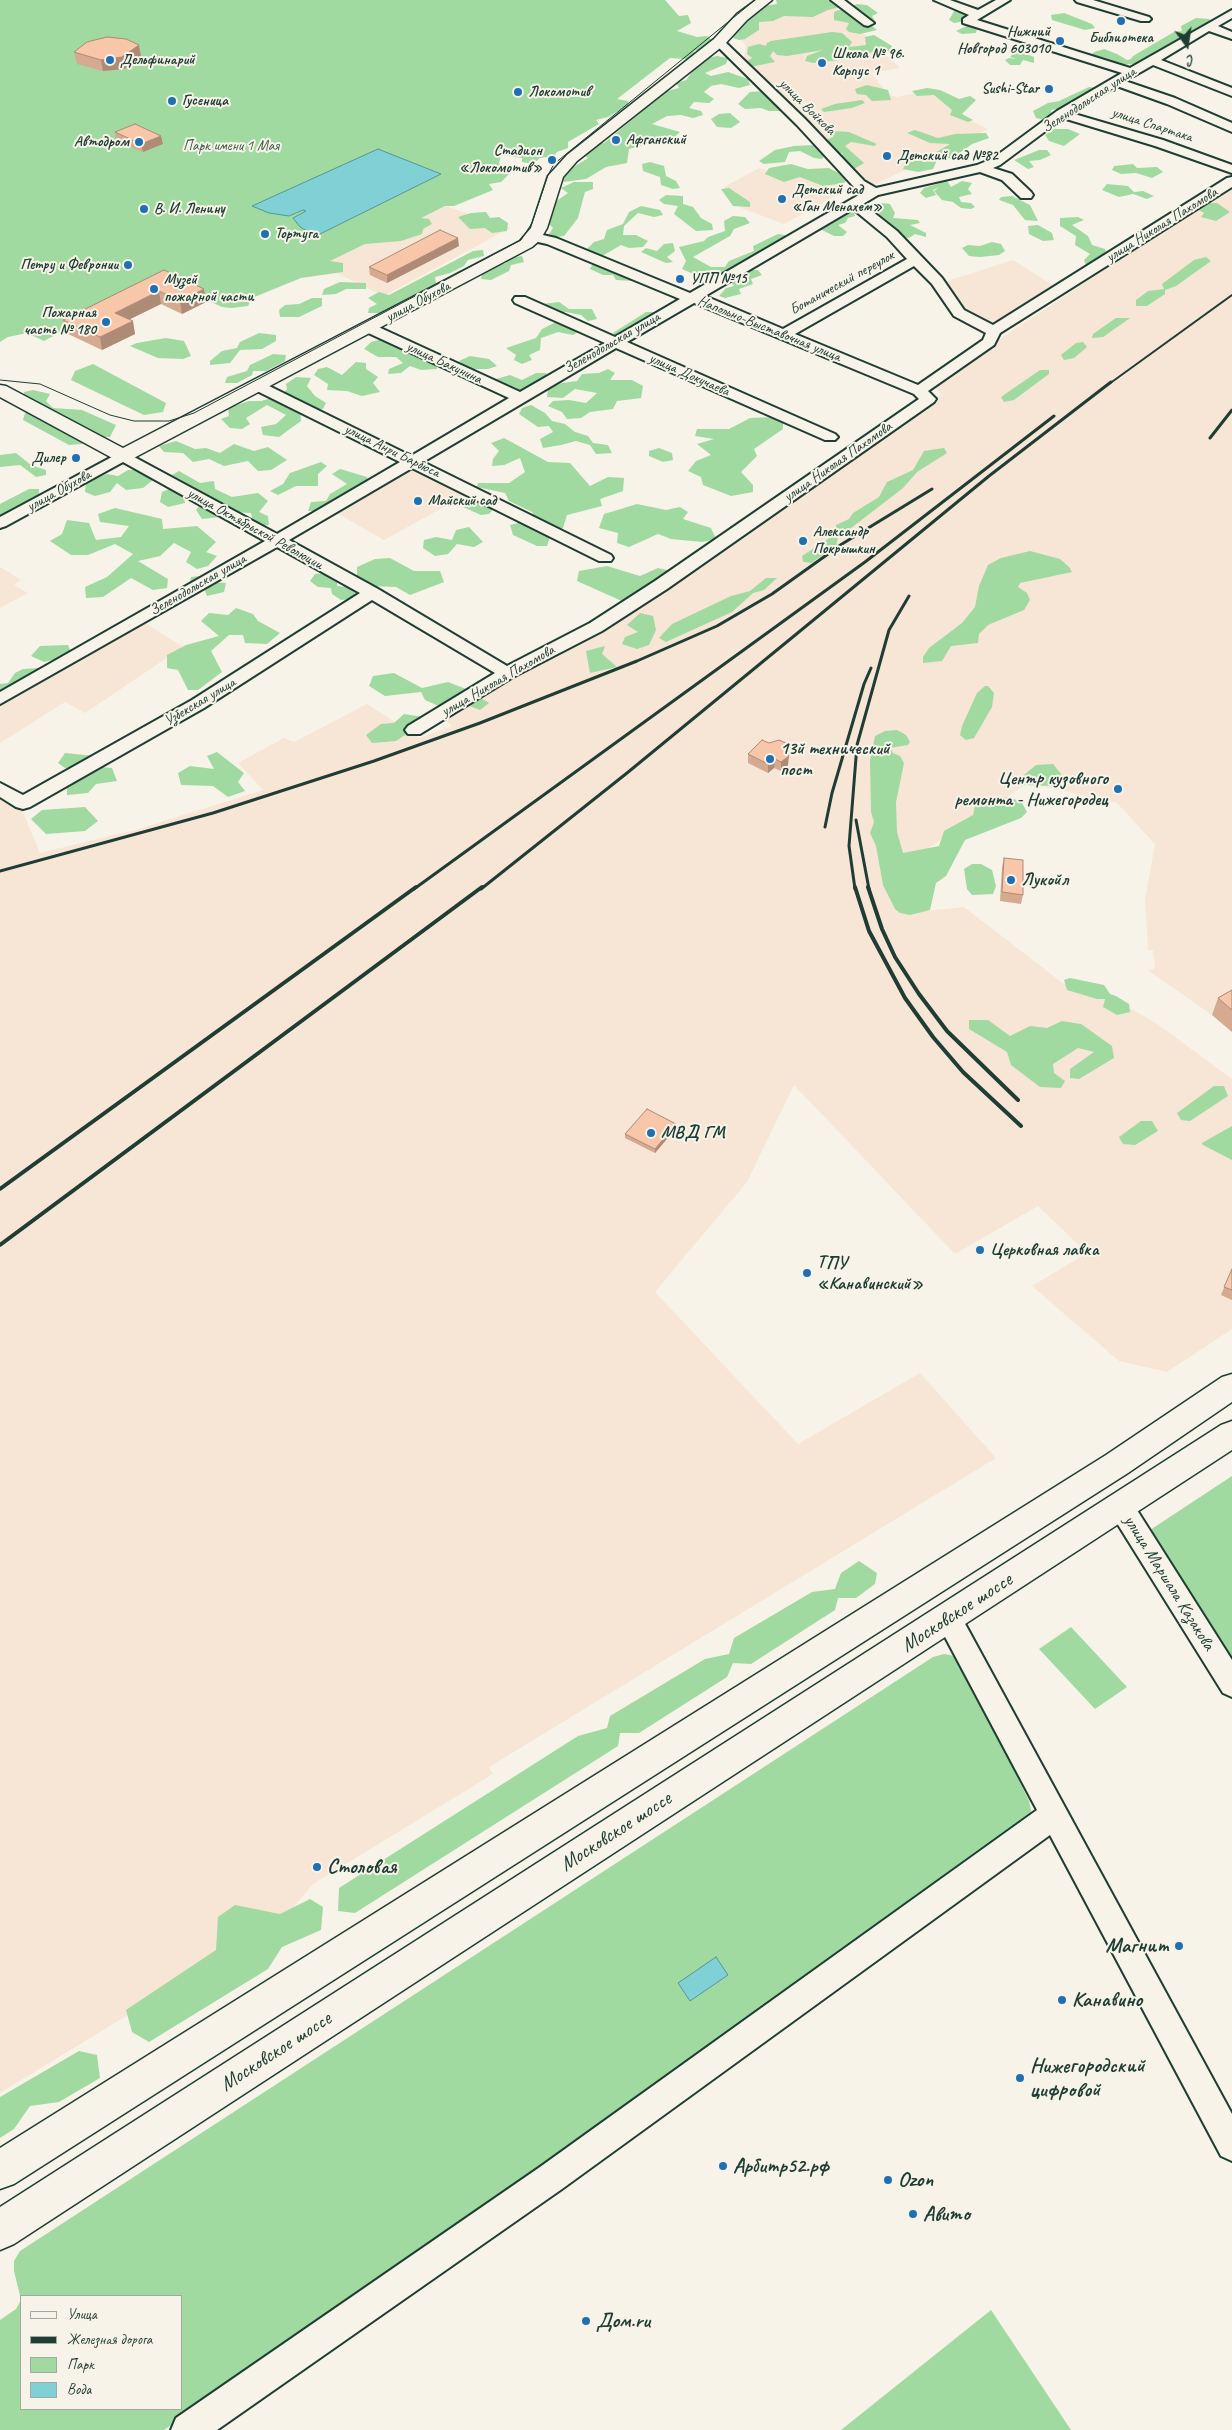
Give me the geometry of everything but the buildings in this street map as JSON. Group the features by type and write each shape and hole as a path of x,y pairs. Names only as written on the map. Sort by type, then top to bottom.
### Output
{"main road":[{"path":"534,237 556,176 572,158 719,42 742,17 765,0"},
{"name":"улица Обухова","path":"123,456 369,328 526,244 534,237"},
{"name":"улица Октябрьской Революции","path":"0,390 123,456"},
{"path":"0,2170 1109,1469 1232,1386"},
{"name":"Московское шоссе","path":"0,2230 1232,1434"}],"street":[{"path":"837,0 868,23"},
{"path":"940,0 972,18 1131,72"},
{"path":"972,18 1004,0"},
{"path":"1082,0 1145,19"},
{"name":"Зеленодольская улица","path":"0,699 276,541 518,397 854,203 874,192 981,168 1008,155 1061,114 1232,13"},
{"path":"1209,27 1232,36"},
{"name":"улица Войкова","path":"719,42 801,122 859,184 874,192"},
{"path":"1152,60 1232,92"},
{"path":"1114,81 1171,101 1232,128"},
{"name":"улица Спартака","path":"1061,114 1159,143 1232,169"},
{"path":"981,168 1007,177 1026,196"},
{"name":"улица Николая Пахомова","path":"414,730 507,673 596,627 661,585 929,399 919,391 989,342 994,332 1232,181"},
{"path":"854,203 892,234 937,281 960,313 994,332"},
{"name":"Напольно-Выставочная улица","path":"534,237 592,257 691,298 703,300 919,391"},
{"name":"Ботанический переулок","path":"784,334 915,260"},
{"name":"улица Докучаева","path":"520,300 830,437"},
{"name":"улица Бакунина","path":"369,328 518,397"},
{"name":"улица Анри Барбюса","path":"258,386 412,460 605,558"},
{"name":"улица Обухова","path":"0,523 123,456"},
{"name":"улица Октябрьской Революции","path":"123,456 372,593 507,673"},
{"name":"Узбекская улица","path":"0,789 23,803 198,704 372,593"},
{"name":"улица Маршала Казакова","path":"1121,1507 1232,1684"},
{"path":"948,1618 1232,2146"},
{"path":"188,2430 551,2178 1054,1816"}],"shaded area":[{"path":"834,5 900,68 871,73 889,95 897,97 933,89 968,107 958,114 988,129 874,185 865,182 801,114 744,58 746,46 739,37 753,19"},
{"name":"Детский сад «Ган Менахем»","path":"759,168 783,175 827,170 845,191 784,224 741,208 724,187"},
{"path":"1232,185 1232,1032 1212,1015 1149,971 1155,968 1153,950 1148,950 1145,900 1155,844 1117,803 1028,783 887,875 917,912 964,907 1064,984 1103,993 1156,1023 1232,1079 1232,1329 1167,1372 1119,1361 1032,1286 1087,1253 1038,1206 955,1254 794,1085 747,1182 655,1292 798,1444 920,1373 996,1458 489,1767 493,1774 313,1884 282,1921 0,2093 0,799 22,810 40,853 139,829 263,790 238,763 284,738 294,742 367,704 419,738 452,726 443,718 780,506 941,394 932,384"},
{"path":"445,206 510,228 384,296 320,265"},
{"path":"1013,260 1056,287 992,328 966,315 944,282"},
{"path":"415,465 469,493 384,540 335,512"},
{"path":"0,567 21,580 14,585 28,593 0,608"},
{"path":"142,621 183,647 85,713 65,702 0,743 0,703"}],"green space":[{"name":"Парк имени 1 Мая","path":"0,0 665,0 679,16 688,15 691,23 677,31 697,37 707,36 712,40 701,50 693,51 697,53 686,59 670,58 617,99 628,101 628,105 608,117 596,120 599,124 568,142 568,148 557,152 554,156 540,158 533,164 522,162 522,158 501,155 499,163 510,173 501,182 489,184 493,190 454,206 445,206 421,218 429,219 432,224 423,229 422,234 401,241 365,244 330,261 343,263 343,272 301,278 252,298 248,306 232,308 222,307 205,299 207,296 170,279 81,330 63,331 44,341 27,333 8,337 0,342"},
{"path":"776,0 828,0 837,3 840,7 813,17 784,16 773,21 759,22 759,30 745,39 733,38 735,31 743,27 740,23 764,6 777,4"},
{"path":"857,4 867,5 878,13 872,16 875,21 872,26 877,30 860,34 849,32 846,29 849,23 834,20 834,12"},
{"path":"954,11 967,12 968,17 985,22 977,28 976,33 962,34 956,31 971,24 966,21 954,23 949,20"},
{"path":"1064,13 1092,24 1095,28 1085,30 1052,20 1051,15"},
{"path":"1196,18 1209,19 1212,23 1200,30 1188,31 1189,36 1159,55 1145,58 1143,63 1121,65 1090,57 1094,52 1104,49 1127,60 1131,59 1174,32 1182,31 1181,26"},
{"path":"832,32 842,33 852,42 849,47 866,45 865,37 874,35 892,46 889,52 872,52 858,58 813,63 805,61 807,56 823,50 787,56 777,55 773,51 770,56 775,62 750,67 746,62 752,58 747,54 748,47 759,44 766,46 771,41"},
{"path":"1016,50 1034,57 1034,63 1023,60 1020,65 1010,65 1005,60 1009,58 1017,59 1010,57"},
{"path":"717,56 728,58 726,64 705,73 711,76 728,72 748,79 750,85 739,88 721,84 711,86 704,92 714,99 709,103 694,102 689,108 701,111 703,115 693,118 681,115 667,116 652,124 680,132 671,140 650,140 643,145 629,149 627,163 606,167 586,179 564,182 559,176 588,158 581,152 591,144 604,143 667,91 679,88 676,83 686,80 692,72 689,67 698,60"},
{"path":"867,85 888,90 891,100 872,101 866,95 857,94 855,89"},
{"path":"1089,87 1097,88 1097,90 1067,107 1051,110 1053,117 1045,120 1036,118 1033,111"},
{"path":"927,88 940,90 959,99 970,96 976,100 962,114 973,120 968,122 950,115 952,110 934,95 917,96 912,91"},
{"path":"764,91 784,111 769,111 761,108 745,109 738,104 750,92"},
{"path":"862,100 865,103 852,108 824,112 821,109 835,104"},
{"path":"730,113 740,122 731,128 717,127 711,119 719,114"},
{"path":"1054,129 1068,129 1080,134 1064,146 1049,141 1045,135"},
{"path":"915,130 938,138 955,134 986,133 989,138 972,144 953,158 937,160 933,169 918,172 903,169 907,161 923,160 950,144 930,143 907,133"},
{"path":"834,131 849,132 877,144 874,146 851,142 845,146 864,163 854,169 843,167 838,160 843,154 830,148 824,142 832,137"},
{"path":"815,145 826,154 822,159 814,158 800,151 789,152 785,162 764,164 759,161 775,150 794,146"},
{"path":"1039,150 1047,150 1051,155 1040,160 1029,161 1034,167 1028,169 1014,160"},
{"path":"650,162 664,166 666,176 676,181 680,188 673,189 661,185 660,177 643,171 642,164"},
{"path":"791,164 808,169 829,168 848,178 844,183 823,186 800,177 784,182 765,174 769,168"},
{"path":"1133,164 1137,168 1157,167 1163,172 1152,178 1136,173 1121,174 1112,170 1114,166"},
{"path":"947,181 951,187 962,181 972,183 968,189 972,194 959,197 961,202 971,203 975,207 971,209 961,208 953,202 942,200 934,191 939,187 933,190 936,195 926,198 920,193 924,188"},
{"path":"574,182 593,182 593,189 585,192 578,218 564,236 557,237 549,234 553,228 545,220 548,207 568,193 561,188"},
{"path":"1107,184 1128,186 1134,192 1143,191 1154,196 1147,199 1133,194 1119,197 1102,190"},
{"path":"729,188 750,202 750,207 733,206 721,189"},
{"path":"666,195 683,196 683,204 693,207 701,218 712,224 713,230 696,231 674,214 678,206 664,204 659,200"},
{"path":"1012,196 1030,205 1038,221 1025,220 1013,205 999,200 1001,197"},
{"path":"882,203 890,204 895,213 893,218 918,220 920,223 910,225 926,233 926,237 915,234 909,238 901,236 900,232 891,230 884,224 885,220 876,218 874,207"},
{"path":"1208,203 1217,203 1230,212 1216,221 1201,217 1204,213 1199,210"},
{"path":"641,206 660,210 663,215 654,217 638,213 624,226 623,235 636,235 648,241 643,247 629,248 621,245 604,255 591,255 587,249 594,242 604,239 607,230 623,224 629,212"},
{"path":"848,211 854,212 855,216 848,218 845,223 838,225 847,232 843,236 834,236 822,230 810,235 801,235 796,230 802,226 814,226"},
{"path":"486,212 490,218 499,217 508,223 507,231 492,233 485,228 470,229 458,217 471,213"},
{"path":"733,216 745,217 750,223 734,229 730,236 693,257 711,267 725,267 729,261 754,251 753,246 778,234 791,236 705,286 699,285 702,278 682,269 686,261 679,247 704,241 708,237 725,231 724,221"},
{"path":"1078,217 1084,220 1072,225 1088,236 1092,245 1105,249 1108,261 1087,268 1084,260 1090,254 1075,245 1076,236 1060,226 1060,218"},
{"path":"1038,225 1052,233 1054,240 1043,241 1029,234 1028,226"},
{"path":"992,242 1001,244 1005,251 999,255 980,257 969,256 962,248 968,245 980,246"},
{"path":"673,243 675,251 667,257 673,262 666,263 641,252 646,248 657,251 664,244"},
{"path":"483,250 484,256 468,260 464,266 450,273 435,277 436,283 380,313 368,313 369,308 377,304 368,298 379,292 389,295 473,251"},
{"path":"522,256 524,262 511,265 509,271 491,280 481,279 482,274 506,263 509,258"},
{"path":"1206,257 1211,261 1176,286 1165,290 1165,294 1147,306 1136,306 1136,300 1148,291 1164,289 1162,284 1194,260"},
{"path":"601,263 614,269 616,273 624,272 630,275 633,281 616,280 613,275 603,275 590,269 592,265"},
{"path":"749,270 758,270 762,275 751,279 753,284 739,289 741,294 725,298 719,296 726,288 734,286 731,282 737,278 743,278 741,274"},
{"path":"340,282 366,283 366,289 346,289 336,294 322,295 324,289"},
{"path":"312,298 322,298 322,306 299,317 280,317 279,310 285,305 299,304"},
{"path":"559,302 569,309 592,309 597,319 588,321 581,315 566,312 549,315 540,311 542,304"},
{"path":"646,312 656,312 657,315 617,337 613,333"},
{"path":"568,316 576,318 580,331 573,335 558,332 541,338 540,350 529,355 532,360 522,364 514,360 516,355 506,348 536,338 542,329 554,323 563,323"},
{"path":"1116,318 1130,318 1103,337 1092,338 1093,334"},
{"path":"259,333 276,335 276,341 262,349 240,350 230,363 210,365 210,361 222,351 237,348 240,342"},
{"path":"166,338 184,341 191,356 183,359 158,358 130,346 137,343"},
{"path":"382,339 404,349 406,354 416,353 437,362 437,369 421,370 410,366 401,373 388,374 389,369 403,363 396,357 378,357 364,349 371,342"},
{"path":"1083,342 1087,347 1074,358 1064,360 1061,355 1076,343"},
{"path":"273,354 286,355 285,361 266,371 253,371 252,375 237,383 225,383 227,377 247,371 250,365"},
{"path":"470,356 489,359 497,366 488,369 468,369 459,361"},
{"path":"356,362 366,363 366,369 378,377 373,383 380,392 362,396 347,391 327,390 328,384 314,375 318,369 327,367 342,375"},
{"path":"93,364 166,403 163,412 144,415 71,380 75,371"},
{"path":"608,369 615,373 610,380 632,380 643,386 641,398 617,401 613,409 590,412 581,418 567,419 562,412 548,406 553,401 569,400 586,403 597,393 575,389 563,398 547,397 548,389 562,383 577,381 582,374 599,373"},
{"path":"1040,370 1049,370 1049,374 1014,400 1004,402 1001,397"},
{"path":"536,373 546,373 547,377 526,391 518,392 515,387 503,389 494,384 496,379 510,375 522,380"},
{"path":"296,377 311,378 307,386 315,396 326,403 323,409 312,410 282,395 287,389 286,384"},
{"path":"33,390 50,394 46,401 53,408 82,410 116,425 110,437 90,437 82,444 69,445 23,420 25,413 35,411 40,403 24,398 24,392"},
{"path":"275,397 300,409 301,421 279,437 263,435 261,427 276,424 286,415 267,405 246,418 250,424 242,429 230,428 221,419 229,416 228,408 249,401 261,401"},
{"path":"531,405 545,413 552,421 565,424 575,432 588,436 593,443 608,445 612,453 596,454 590,445 576,441 543,448 540,439 553,432 549,426 538,427 519,414 522,408"},
{"path":"774,417 783,422 783,429 754,449 757,456 741,472 753,485 753,492 731,496 703,485 701,477 688,471 696,461 711,455 697,444 714,439 695,436 697,429 729,429 750,418"},
{"path":"504,438 548,462 570,463 590,486 608,477 624,478 623,491 600,499 602,506 567,515 563,528 556,531 537,522 532,512 509,501 505,493 477,487 478,483 509,483 525,472 520,458 504,465 492,466 493,459 499,451 491,443"},
{"path":"176,441 195,449 206,448 220,453 234,444 254,451 268,447 287,460 271,470 258,471 248,461 224,466 209,459 193,462 183,453 164,452 159,446"},
{"path":"659,448 672,453 673,460 663,462 649,456 649,451"},
{"path":"944,448 947,453 917,472 903,488 846,532 836,532 836,525 849,519 853,513 879,497 887,482 913,470 924,451"},
{"path":"16,453 31,465 46,470 46,475 36,477 20,465 0,467 0,455"},
{"path":"321,462 327,466 318,474 318,486 296,486 278,495 270,491 283,484 290,473"},
{"path":"340,469 367,477 369,483 322,511 308,511 311,502 326,501 330,494 347,484 332,474"},
{"path":"128,470 146,470 153,480 143,488 126,490 117,483 110,492 95,496 85,492 86,482 107,474 118,476"},
{"path":"179,471 200,483 214,481 215,489 232,497 258,493 268,501 259,512 268,516 269,525 254,526 251,513 232,512 220,517 202,519 196,510 204,500 194,494 194,487 172,475"},
{"path":"174,487 184,493 185,503 168,507 160,502 162,492"},
{"path":"29,489 39,489 39,495 0,518 0,504"},
{"path":"480,497 496,506 489,514 481,515 463,507 469,499"},
{"path":"637,504 666,510 680,507 688,512 683,519 711,528 716,539 702,542 671,539 658,534 629,547 617,543 618,533 599,528 604,514"},
{"path":"115,508 162,519 163,529 197,526 216,542 206,552 217,556 208,566 197,569 186,562 191,552 174,543 160,556 138,561 168,579 167,588 153,590 131,578 103,597 86,598 85,587 107,577 133,554 115,544 88,555 71,555 50,541 62,534 67,520 89,523 96,540 121,537 129,526 100,522 98,514"},
{"path":"522,522 550,537 547,546 537,546 513,535 510,525"},
{"path":"469,527 483,542 474,547 457,544 448,554 435,556 423,548 424,540 436,537 452,540 456,530"},
{"path":"831,537 838,538 836,546 811,563 803,562 802,556"},
{"path":"1030,551 1060,559 1072,572 1020,583 1018,587 1027,593 1030,600 1024,610 988,625 979,634 978,643 951,646 942,661 923,663 923,657 929,648 962,623 975,607 979,586 988,565 1001,558"},
{"path":"390,558 414,571 440,571 444,582 410,595 396,587 371,586 357,576 357,567 375,559"},
{"path":"607,566 640,576 658,568 667,570 669,574 624,602 577,581 579,571"},
{"path":"326,573 337,580 337,586 347,587 355,593 352,599 341,600 332,594 331,588 318,587 310,581 315,574"},
{"path":"209,575 212,582 226,583 224,592 207,596 204,588 189,587 191,577"},
{"path":"766,578 777,578 764,590 753,593 732,612 666,642 659,638 672,624 731,596 750,591"},
{"path":"236,608 253,614 258,621 280,633 267,644 245,643 243,635 229,635 211,651 222,672 198,690 188,690 178,670 167,668 167,655 186,645 219,636 201,621 209,613 228,615"},
{"path":"640,613 653,616 656,630 649,645 637,649 622,644 625,637 638,632 627,625"},
{"path":"68,645 72,655 44,662 31,656 40,646"},
{"path":"605,646 602,654 617,667 590,673 586,651"},
{"path":"38,668 37,678 0,698 0,684 8,683 15,673 23,669"},
{"path":"394,673 422,688 448,682 466,689 489,703 480,710 462,703 443,708 425,700 421,692 385,696 369,686 373,676"},
{"path":"985,686 988,686 994,693 992,707 974,738 966,740 960,735 962,726 977,693"},
{"path":"404,714 423,717 417,727 396,741 372,743 366,735 381,724 394,723"},
{"path":"897,730 906,735 910,742 908,745 890,748 893,753 900,756 904,763 896,802 897,832 903,853 939,846 944,831 973,815 976,801 1010,797 1022,803 1027,812 1021,818 965,840 946,876 936,883 930,910 910,915 900,913 895,909 883,885 876,846 870,833 874,822 871,812 870,760 875,736 885,731"},
{"path":"217,752 244,773 238,782 245,791 228,797 213,786 181,785 178,773 190,766 214,769 207,756"},
{"path":"65,753 95,756 101,767 112,768 117,781 96,784 88,793 67,795 67,788 86,776 80,766 65,768 58,763"},
{"path":"1053,764 1061,774 1056,786 1023,785 1019,779 1036,765"},
{"path":"85,807 98,821 85,831 46,834 31,819 42,810"},
{"path":"972,864 981,864 992,870 996,886 993,894 972,895 967,889 964,869"},
{"path":"1070,978 1104,985 1110,994 1129,1004 1130,1012 1117,1015 1103,1007 1105,999 1097,999 1067,990 1064,980"},
{"path":"969,1020 988,1020 1010,1036 1030,1026 1047,1028 1062,1021 1081,1024 1112,1046 1114,1058 1079,1079 1070,1078 1070,1069 1094,1052 1078,1048 1053,1064 1054,1073 1065,1081 1061,1088 1040,1087 1011,1065 1007,1052 969,1029"},
{"path":"1214,1086 1224,1086 1228,1096 1190,1121 1181,1120 1177,1113"},
{"path":"1141,1121 1152,1121 1158,1131 1135,1145 1123,1144 1119,1137"},
{"path":"1232,1126 1232,1160 1203,1145 1202,1143"},
{"path":"1232,1476 1232,1670 1147,1532"},
{"path":"859,1561 877,1573 875,1584 856,1598 838,1598 835,1610 751,1664 733,1663 727,1677 639,1733 620,1733 618,1746 355,1913 338,1911 339,1888 578,1736 607,1728 610,1716 705,1659 729,1654 734,1638 812,1592 835,1589 841,1573"},
{"path":"1071,1627 1127,1687 1095,1709 1039,1649"},
{"path":"944,1654 954,1656 962,1662 1029,1801 1031,1810 1029,1820 164,2430 0,2430 0,2320 16,2309 20,2302 20,2410 182,2410 182,2295 20,2296 14,2271 14,2261 20,2251 933,1657"},
{"path":"310,1899 323,1907 321,1930 282,1947 268,1969 149,2042 132,2032 126,2010 216,1950 218,1917 235,1905 280,1914"},
{"path":"79,2051 97,2055 100,2078 59,2102 30,2106 14,2129 0,2138 0,2097"},
{"path":"991,2310 1071,2430 841,2430"}],"water":[{"path":"378,149 441,174 316,236 300,227 293,218 306,211 303,210 289,216 269,213 252,206"},
{"path":"716,1957 728,1975 690,2001 678,1983"}],"tram line":[{"path":"0,380 40,384 110,415 134,421 169,421 194,413 521,240 532,223 548,175 554,164 755,0"}],"railway":[{"path":"1109,384 1232,295"},
{"path":"481,889 627,773 989,476 1111,382"},
{"path":"1210,438 1232,410"},
{"path":"414,889 865,562 1054,416"},
{"path":"0,871 213,813 374,761 480,723 637,661 717,626 772,594 842,544 932,489"},
{"path":"855,889 849,846 857,745 889,630 909,596"},
{"path":"825,827 832,793 864,684 871,668"},
{"path":"856,820 869,889"},
{"path":"0,1189 416,887"},
{"path":"0,1245 482,887"},
{"path":"855,887 869,931 905,998 933,1037 963,1072 1021,1126"},
{"path":"868,887 882,929 895,957 919,994 947,1031 1018,1100"}],"place":[{"name":"Библиотека","path":"1121,21"},
{"name":"Нижний Новгород 603010","path":"1060,41"},
{"name":"Дельфинарий","path":"110,60"},
{"name":"Школа № 96. Корпус 1","path":"822,63"},
{"name":"Sushi-Star","path":"1049,89"},
{"name":"Локомотив","path":"518,92"},
{"name":"Гусеница","path":"172,101"},
{"name":"Афганский","path":"616,140"},
{"name":"Автодром","path":"139,142"},
{"name":"Детский сад №82","path":"887,156"},
{"name":"Стадион «Локомотив»","path":"552,160"},
{"name":"Детский сад «Ган Менахем»","path":"782,199"},
{"name":"В. И. Ленину","path":"144,209"},
{"name":"Тортуга","path":"265,234"},
{"name":"Петру и Февронии","path":"128,265"},
{"name":"УПП №15","path":"680,279"},
{"name":"Музей пожарной части","path":"154,289"},
{"name":"Пожарная часть № 180","path":"106,322"},
{"name":"Дилер","path":"76,458"},
{"name":"Майский сад","path":"418,501"},
{"name":"Александр Покрышкин","path":"803,541"},
{"name":"13й технический пост","path":"770,759"},
{"name":"Центр кузовного ремонта - Нижегородец","path":"1118,789"},
{"name":"Лукойл","path":"1011,880"},
{"name":"МВД ГМ","path":"651,1133"},
{"name":"Церковная лавка","path":"980,1250"},
{"name":"ТПУ «Канавинский»","path":"807,1273"},
{"name":"Столовая","path":"317,1867"},
{"name":"Магнит","path":"1179,1946"},
{"name":"Канавино","path":"1062,2000"},
{"name":"Нижегородский цифровой","path":"1020,2078"},
{"name":"Арбитр52.рф","path":"723,2166"},
{"name":"Ozon","path":"888,2180"},
{"name":"Авито","path":"913,2214"},
{"name":"Дом.ru","path":"586,2321"}]}
